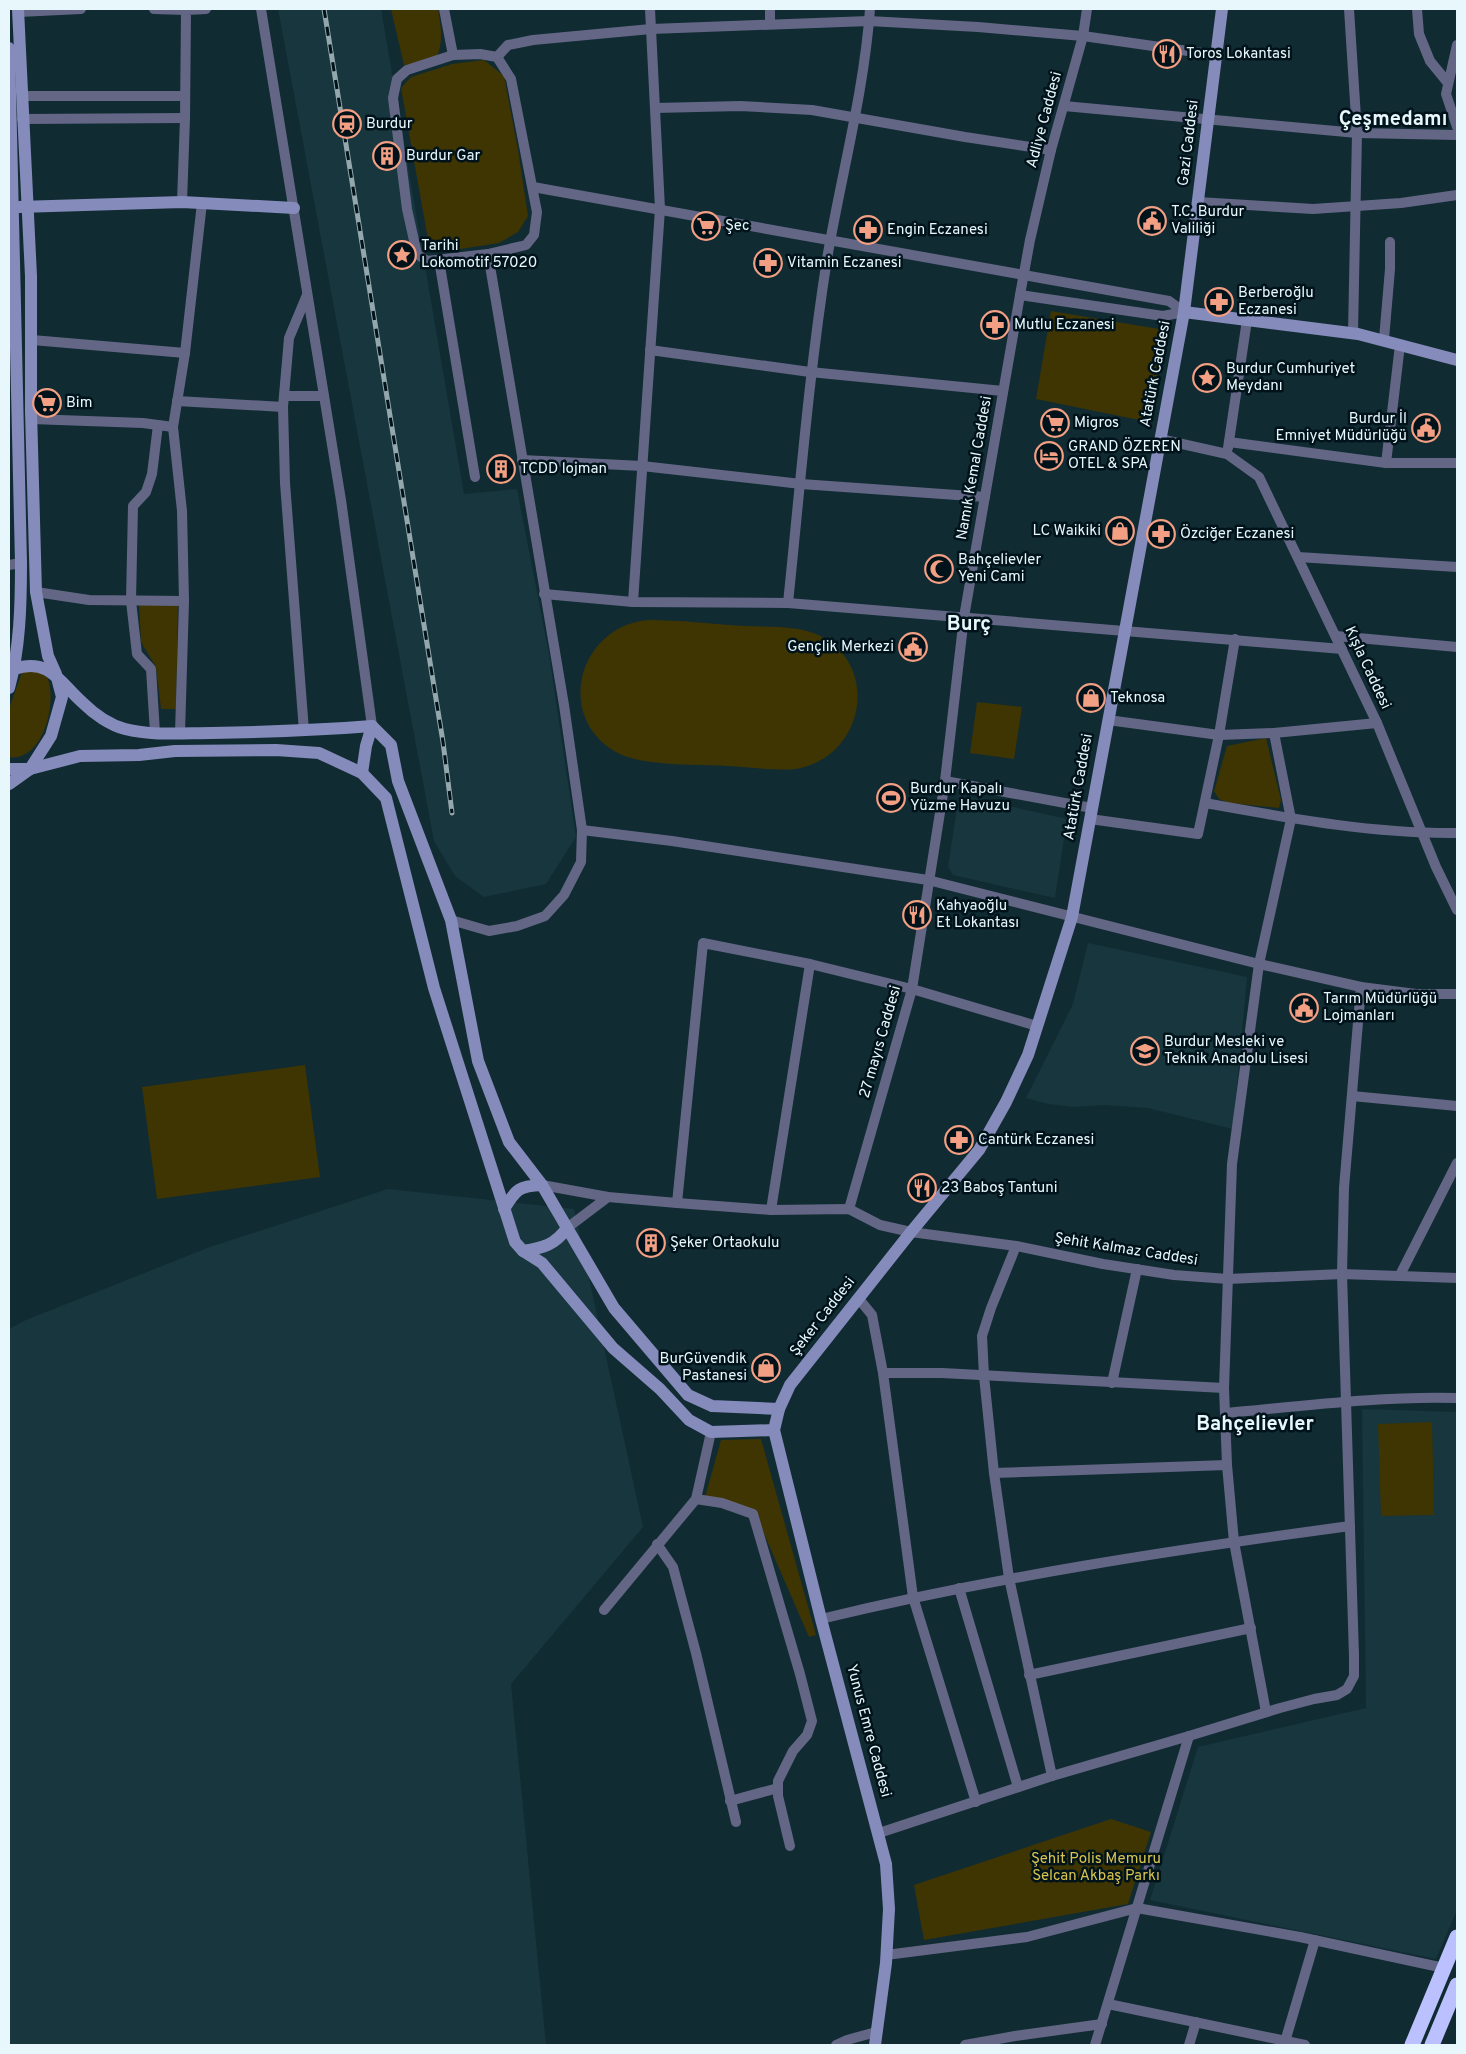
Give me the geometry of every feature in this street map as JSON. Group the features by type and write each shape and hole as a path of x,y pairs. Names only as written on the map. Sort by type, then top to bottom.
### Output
{"highway":[{"path":"1412,2045 1457,1937"},
{"path":"1432,2045 1457,1986"}],"main road":[{"name":"Gazi Caddesi","path":"1184,312 1222,9"},
{"path":"9,688 14,669 21,606 15,564 11,208 18,11"},
{"path":"9,48 14,98"},
{"path":"9,784 30,768 51,736 62,698 56,674 48,656 36,592 31,419 32,340 27,206 14,119"},
{"path":"11,208 182,202 294,208"},
{"path":"1184,312 1353,333 1384,339 1457,360"},
{"name":"Atatürk Caddesi","path":"911,1232 979,1150 1006,1102 1028,1055 1072,917 1184,312"},
{"path":"14,669 25,665 38,666 56,674 83,704 105,720 124,728 155,733 304,731 372,726 391,745 398,781 451,920 478,1061 509,1142 542,1185 614,1308 688,1395 712,1406 779,1410"},
{"path":"362,774 366,746 372,726"},
{"path":"9,769 30,768 80,756 139,755 175,751 276,750 319,753 362,774 386,798 434,988 515,1242 523,1251 542,1263 613,1348 660,1389 689,1420 710,1432 774,1430"},
{"path":"504,1209 513,1193 525,1186 542,1185"},
{"path":"523,1251 539,1249 559,1240 568,1228"},
{"name":"Şeker Caddesi","path":"774,1430 779,1410 790,1385 911,1232"},
{"name":"Yunus Emre Caddesi","path":"774,1430 821,1619 886,1864 889,1909 886,1955 876,2039"}],"street":[{"path":"18,11 81,9"},
{"path":"154,9 206,9"},
{"path":"261,9 324,396 372,726"},
{"path":"444,9 453,55"},
{"path":"632,602 660,210 650,9"},
{"path":"770,9 770,24"},
{"path":"788,603 801,484 810,372 830,240 854,116 870,9"},
{"name":"Adliye Caddesi","path":"1030,240 1051,150 1083,36 1087,9"},
{"path":"1349,9 1357,133 1353,333"},
{"path":"1417,9 1419,34 1430,62 1448,83"},
{"path":"182,202 186,10"},
{"path":"497,57 508,45 524,42 651,29 869,21 1083,36 1216,55"},
{"path":"1457,45 1454,70 1448,83 1446,94 1457,127"},
{"path":"480,54 497,57 511,79 537,212 534,235 526,245 488,254 427,261 417,254 407,208 393,98 397,78 407,70 453,55 480,54"},
{"path":"14,98 185,96"},
{"path":"655,108 740,106 812,110 1051,150"},
{"path":"1064,106 1357,133 1457,135"},
{"path":"14,119 185,118"},
{"path":"533,186 1170,301 1184,312"},
{"path":"1198,202 1313,209 1401,203 1457,195"},
{"path":"180,733 184,601 182,511 173,427 185,352 202,203"},
{"name":"Namık Kemal Caddesi","path":"928,880 945,781 964,617 1030,240"},
{"path":"1384,339 1390,269 1390,242"},
{"path":"451,920 489,931 517,926 545,916 564,895 581,862 582,830 564,705 488,254"},
{"path":"439,260 475,478"},
{"path":"304,731 285,483 284,402 289,338 308,294"},
{"path":"1020,295 1163,316 1184,312"},
{"path":"1160,439 1227,454 1247,320"},
{"path":"32,340 185,352"},
{"path":"1386,463 1400,345"},
{"path":"650,350 810,372 1003,391"},
{"path":"177,401 284,402 324,396"},
{"path":"31,419 143,423 173,427"},
{"path":"155,733 151,668 136,654 131,600 133,506 146,492 152,474 158,425"},
{"path":"1229,442 1386,463 1457,463"},
{"name":"Kışla Caddesi","path":"1227,454 1259,477 1376,723 1422,834 1457,910"},
{"path":"522,460 642,466 801,484 985,497"},
{"path":"1298,558 1457,567"},
{"path":"36,592 89,600 184,601"},
{"path":"544,594 632,602 788,603 1124,629 1342,649"},
{"path":"1336,636 1457,647"},
{"path":"945,781 1091,814 1198,834 1219,735 1235,639"},
{"path":"1108,720 1219,735 1274,733 1376,723"},
{"path":"1266,1712 1234,1542 1227,1465 1224,1388 1232,1164 1259,964 1292,819 1274,733"},
{"path":"1204,803 1292,819 1422,834 1457,833"},
{"path":"582,830 672,841 928,880 1259,964 1361,986 1416,994 1457,994"},
{"name":"27 mayıs Caddesi","path":"849,1209 912,989 928,880"},
{"path":"677,1203 703,943 810,964 912,989 1037,1026"},
{"path":"771,1210 810,964"},
{"path":"879,1833 1052,1776 1266,1712 1337,1695 1347,1689 1354,1676 1342,1274 1344,1188 1361,986"},
{"path":"1352,1096 1457,1106"},
{"path":"1400,1275 1457,1163"},
{"path":"542,1185 608,1197 677,1203 771,1210 849,1209"},
{"path":"568,1228 608,1197"},
{"name":"Şehit Kalmaz Caddesi","path":"849,1209 880,1225 911,1232 1016,1246 1174,1275 1228,1279 1342,1274 1457,1278"},
{"path":"1016,1246 982,1336 984,1376 994,1473 1009,1578 1052,1776"},
{"path":"1112,1383 1137,1269"},
{"path":"859,1299 872,1315 883,1373 913,1597 976,1802"},
{"path":"883,1373 942,1373 1224,1388"},
{"path":"1225,1413 1346,1402 1457,1398"},
{"path":"604,1610 696,1499 710,1432"},
{"path":"994,1473 1227,1465"},
{"path":"696,1499 722,1503 753,1514 800,1674 812,1721 807,1735 793,1751 778,1781 778,1796 790,1846"},
{"path":"821,1619 913,1597 1009,1578 1234,1542 1350,1526"},
{"path":"658,1544 672,1567 696,1653 736,1822"},
{"path":"959,1588 1018,1787"},
{"path":"1029,1675 1251,1628"},
{"path":"1096,2045 1189,1736"},
{"path":"730,1801 778,1788"},
{"path":"886,1955 1027,1937 1137,1908 1315,1940 1444,1968"},
{"path":"1285,2043 1315,1940"},
{"path":"1108,2004 1285,2043 1305,2045"},
{"path":"1189,2045 1196,2022"},
{"path":"965,2045 1102,2024"},
{"path":"836,2045 847,2040 876,2039"}],"shaded area":[{"path":"278,9 381,9 464,494 517,489 549,654 576,837 546,884 484,897 455,876 434,841"},
{"path":"959,795 1067,819 1055,898 953,875 948,867"},
{"name":"Burdur Mesleki ve Teknik Anadolu Lisesi","path":"1088,943 1247,977 1233,1129 1148,1108 1104,1105 1074,1107 1048,1104 1026,1098 1073,1004"},
{"path":"388,1189 574,1209 643,1527 511,1684 546,2045 9,2045 9,1329 26,1320 210,1247"},
{"path":"1362,1409 1457,1412 1457,1910 1436,1959 1150,1900 1198,1747 1366,1708"}],"green space":[{"path":"391,9 438,9 441,40 436,59 426,63 404,65"},
{"path":"484,60 504,76 528,216 518,232 499,243 441,252 429,245 401,88 411,77 452,64"},
{"path":"1051,311 1165,330 1149,422 1036,399"},
{"path":"139,605 178,605 176,709 161,709 156,667 141,642"},
{"path":"648,620 780,627 799,629 816,634 837,648 850,666 857,686 857,708 850,729 838,747 819,761 796,769 653,762 638,760 614,751 595,735 584,716 580,695 583,674 592,654 606,638 625,626"},
{"path":"34,670 47,677 50,688 49,715 39,740 31,750 21,756 9,757 9,709 22,672"},
{"path":"977,702 1022,707 1014,759 970,753"},
{"path":"1266,738 1281,800 1279,808 1229,803 1219,799 1214,791 1227,746"},
{"path":"305,1065 320,1177 157,1199 142,1087"},
{"path":"1432,1422 1434,1515 1381,1516 1378,1424"},
{"path":"761,1439 816,1635 809,1637 755,1513 705,1497 721,1440"},
{"name":"Şehit Polis Memuru Selcan Akbaş Parkı","path":"1111,1819 1151,1832 1128,1904 924,1940 914,1885"}],"railway":[{"path":"324,9 443,742 452,813"}],"place":[{"name":"Toros Lokantasi","path":"1167,54"},
{"name":"Burdur","path":"347,124"},
{"name":"Burdur Gar","path":"387,156"},
{"name":"T.C. Burdur Valiliği","path":"1152,221"},
{"name":"Şec","path":"706,226"},
{"name":"Engin Eczanesi","path":"868,230"},
{"name":"Tarihi Lokomotif 57020","path":"402,255"},
{"name":"Vitamin Eczanesi","path":"768,263"},
{"name":"Berberoğlu Eczanesi","path":"1219,302"},
{"name":"Mutlu Eczanesi","path":"995,325"},
{"name":"Burdur Cumhuriyet Meydanı","path":"1207,378"},
{"name":"Bim","path":"47,403"},
{"name":"Migros","path":"1055,423"},
{"name":"Burdur İl Emniyet Müdürlüğü","path":"1426,428"},
{"name":"GRAND ÖZEREN OTEL & SPA","path":"1049,456"},
{"name":"TCDD lojman","path":"501,469"},
{"name":"LC Waikiki","path":"1120,531"},
{"name":"Özciğer Eczanesi","path":"1161,534"},
{"name":"Bahçelievler Yeni Cami","path":"939,569"},
{"name":"Gençlik Merkezi","path":"913,647"},
{"name":"Teknosa","path":"1091,698"},
{"name":"Burdur Kapalı Yüzme Havuzu","path":"891,798"},
{"name":"Kahyaoğlu Et Lokantası","path":"917,915"},
{"name":"Tarım Müdürlüğü Lojmanları","path":"1304,1008"},
{"name":"Burdur Mesleki ve Teknik Anadolu Lisesi","path":"1145,1051"},
{"name":"Cantürk Eczanesi","path":"959,1140"},
{"name":"23 Baboş Tantuni","path":"922,1188"},
{"name":"Şeker Ortaokulu","path":"651,1243"},
{"name":"BurGüvendik Pastanesi","path":"766,1368"}],"district":[{"name":"Çeşmedamı","path":"1393,120"},
{"name":"Burç","path":"969,625"},
{"name":"Bahçelievler","path":"1255,1425"}]}
